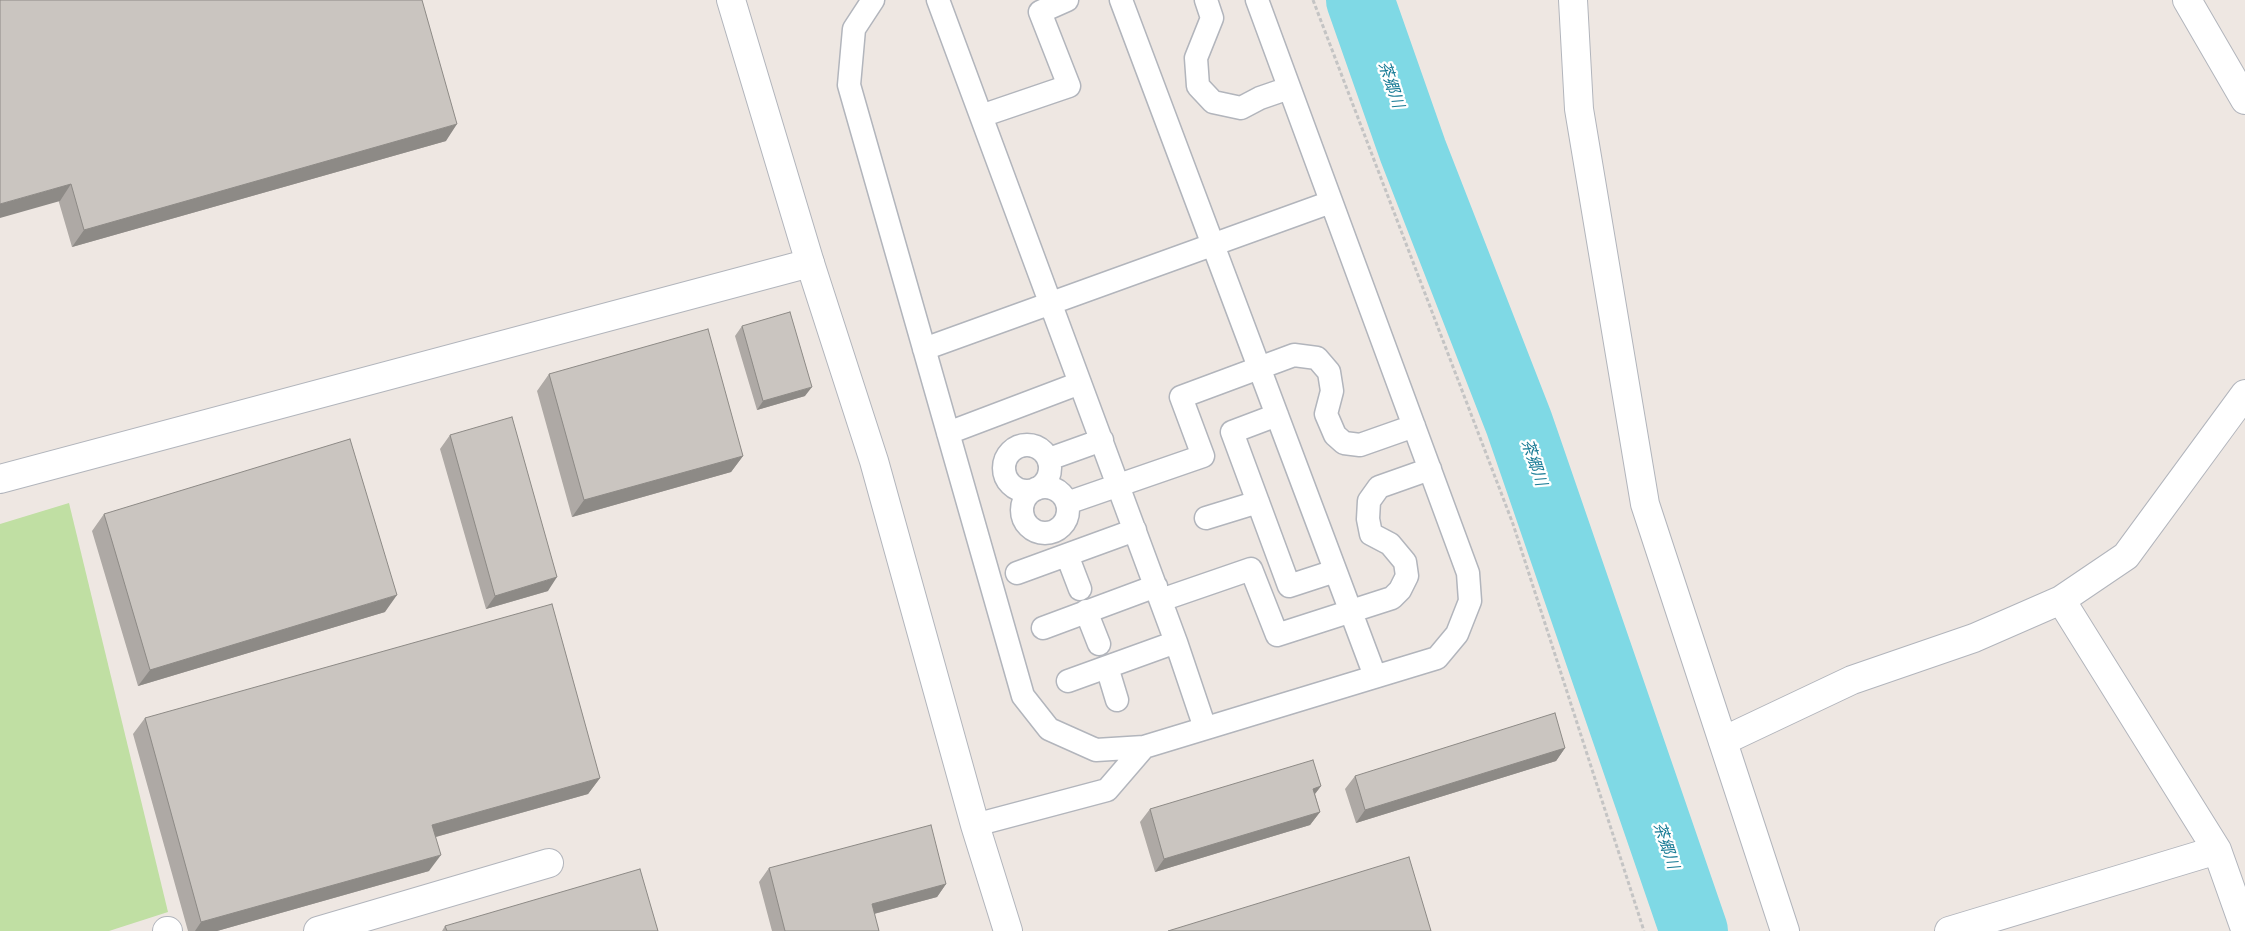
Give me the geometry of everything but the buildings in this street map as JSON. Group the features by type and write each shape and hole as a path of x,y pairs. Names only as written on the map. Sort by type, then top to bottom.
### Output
{"street":[{"path":"731,0 810,263 874,461 975,825 1008,931"},
{"path":"1573,0 1579,109 1645,504 1785,931"},
{"path":"2187,0 2245,100"},
{"path":"0,479 810,263"},
{"path":"1723,741 1852,680 1974,638 2062,600 2126,556 2245,394"},
{"path":"2062,600 2217,850 2245,929"},
{"path":"1948,931 2217,850"},
{"path":"318,931 549,863"}],"lane":[{"path":"873,0 854,29 849,85 1023,696 1049,729 1096,750 1144,747 1437,658 1457,634 1470,601 1468,573 1256,0"},
{"path":"938,0 1102,440 1176,642 1205,728"},
{"path":"981,116 1069,86 1040,12 1067,0"},
{"path":"1121,0 1375,676"},
{"path":"1206,0 1212,18 1196,58 1198,86 1213,102 1241,108 1260,98 1289,88"},
{"path":"924,349 1331,202"},
{"path":"1067,503 1203,456 1181,397 1294,355 1318,358 1329,372 1332,391 1326,414 1335,435 1344,443 1360,445 1414,426"},
{"path":"948,433 1080,383"},
{"path":"1277,415 1232,432 1289,586 1335,571"},
{"path":"1049,459 1102,440"},
{"path":"1043,628 1086,611 1251,569 1277,635 1392,598 1400,590 1407,576 1405,562 1390,544 1371,534 1368,519 1369,501 1380,487 1430,469"},
{"path":"1206,518 1258,502"},
{"path":"1017,573 1135,530"},
{"path":"1067,555 1080,589"},
{"path":"1086,611 1099,644"},
{"path":"1068,681 1176,642"},
{"path":"1107,667 1118,700"},
{"path":"975,825 1107,790 1144,747"}],"path":[{"path":"1313,0 1513,524 1644,931"}],"green space":[{"path":"69,503 168,912 109,931 0,931 0,524"}],"waterway":[{"name":"茶郷川","path":"1360,0 1413,151 1519,423 1694,931"}]}
